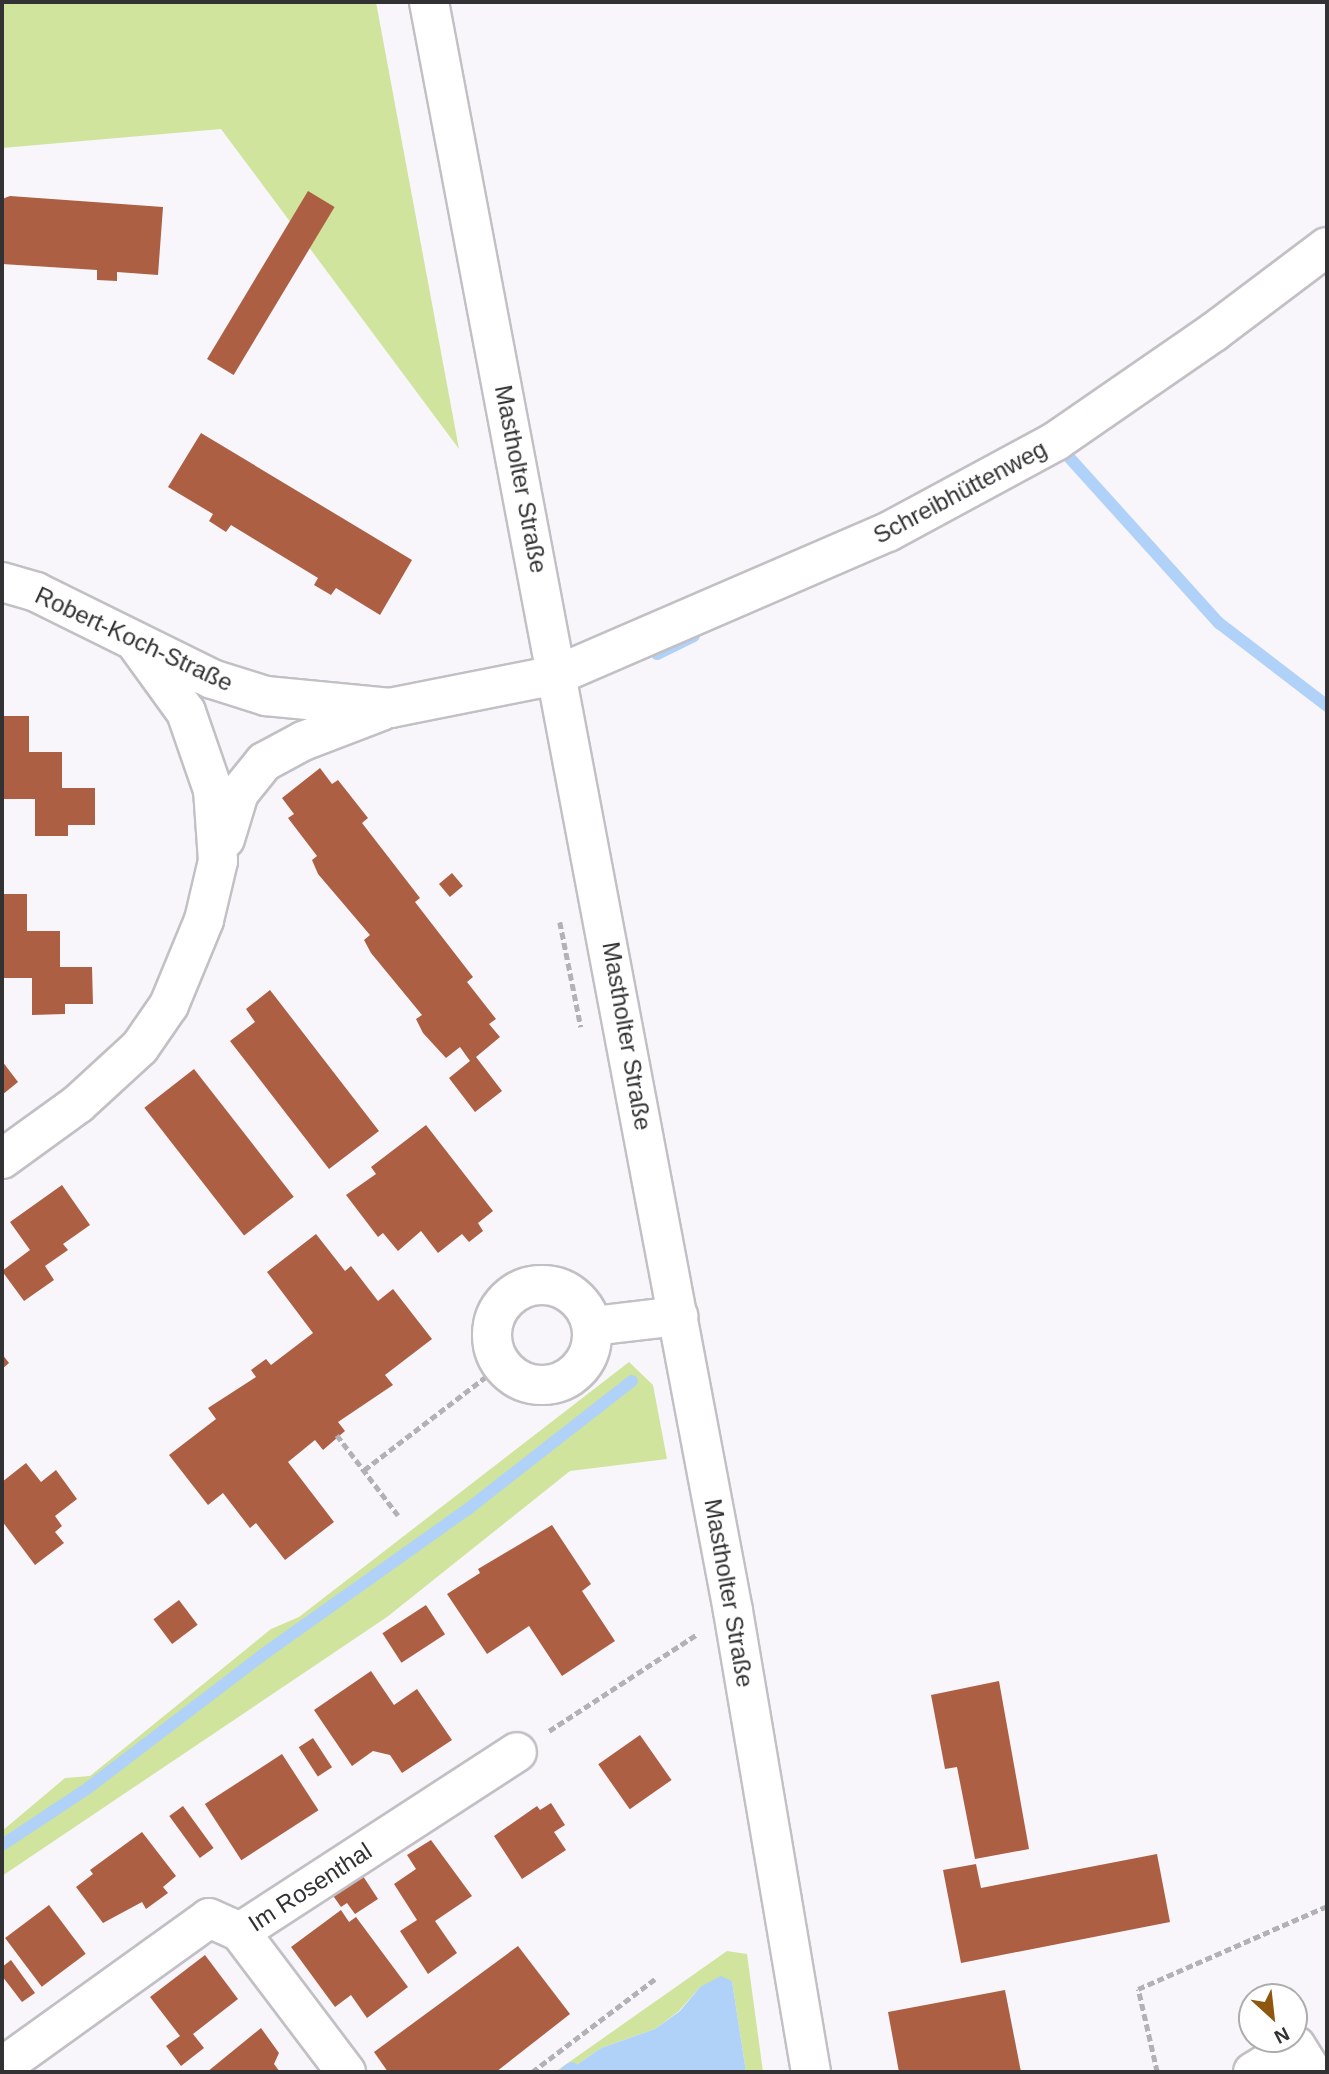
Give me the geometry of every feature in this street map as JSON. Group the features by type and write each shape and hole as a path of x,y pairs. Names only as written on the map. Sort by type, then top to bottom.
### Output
{"street":[{"name":"Mastholter Straße","path":"429,2 733,1611 811,2072"},
{"name":"Schreibhüttenweg","path":"557,675 888,532 1056,441 1214,332 1327,247"},
{"name":"Robert-Koch-Straße","path":"2,582 36,592 212,679 266,696 390,708 557,675"},
{"path":"135,641 186,712 214,790 218,861"},
{"path":"2,1159 78,1104 140,1047 169,1005 204,920 218,861 239,793 264,762 303,741 390,708"},
{"path":"544,1284 566,1290 582,1303 593,1326 590,1353 574,1375 547,1387 524,1383 500,1366 491,1335 497,1310 516,1291 544,1284"},
{"path":"593,1326 678,1316"},
{"name":"Im Rosenthal","path":"2,2067 209,1918 240,1932 517,1752"},
{"path":"240,1932 346,2072"},
{"path":"1253,2072 1296,2046 1312,2072"}],"path":[{"path":"363,1470 500,1366"},
{"path":"337,1435 398,1515"},
{"path":"517,1752 733,1611"},
{"path":"1157,2072 1138,1989 1327,1906"},
{"path":"532,2072 655,1979"}],"green space":[{"path":"2,2 376,2 459,449 221,129 2,148"},
{"path":"629,1362 653,1385 667,1459 570,1471 387,1617 2,1876 2,1831 65,1778 90,1776 271,1629 299,1617"},
{"path":"727,1951 747,1954 763,2072 746,2072 732,1981 700,1987 679,2011 655,2029 601,2048 572,2068 575,2072 555,2072"}],"water":[{"path":"721,1976 732,1981 746,2072 575,2072 572,2068 601,2048 655,2029 680,2011 700,1987"}],"building":[{"path":"308,191 335,207 234,375 207,359"},
{"path":"10,196 163,207 158,275 117,272 117,281 97,280 97,270 2,264 2,199"},
{"path":"201,433 412,560 380,615 336,588 331,595 314,585 318,578 231,525 226,532 209,521 213,514 168,487"},
{"path":"2,716 29,716 29,752 62,752 62,788 95,788 95,825 68,825 68,836 35,836 35,799 2,799"},
{"path":"320,768 332,784 338,780 368,818 362,823 420,898 415,902 473,977 467,982 496,1019 489,1024 500,1037 476,1057 502,1091 475,1112 449,1078 470,1061 460,1047 446,1058 423,1033 416,1019 422,1015 371,953 364,940 370,935 318,874 312,860 317,856 288,818 294,814 282,798"},
{"path":"452,873 463,886 450,897 439,884"},
{"path":"2,894 27,894 27,931 60,931 60,967 92,967 93,1004 65,1004 65,1014 32,1015 32,978 2,978"},
{"path":"270,990 379,1131 329,1169 230,1041 255,1022 246,1009"},
{"path":"2,1061 18,1082 2,1095"},
{"path":"194,1069 294,1197 244,1235 144,1108"},
{"path":"426,1125 493,1211 478,1223 483,1231 469,1242 462,1234 438,1253 421,1231 398,1251 383,1233 378,1237 346,1195 376,1174 371,1167"},
{"path":"62,1185 90,1225 63,1244 68,1250 45,1266 54,1280 24,1301 2,1271 30,1250 10,1222"},
{"path":"316,1234 345,1271 351,1266 378,1301 393,1289 432,1339 385,1375 393,1385 338,1422 345,1431 323,1450 315,1440 288,1462 334,1522 285,1560 256,1523 250,1528 223,1493 208,1505 169,1455 216,1419 208,1408 256,1377 251,1370 266,1359 271,1365 313,1333 267,1272"},
{"path":"2,1354 9,1363 2,1369"},
{"path":"26,1463 41,1482 56,1470 77,1499 55,1516 62,1526 55,1532 64,1543 35,1565 2,1521 2,1482"},
{"path":"552,1525 591,1584 582,1591 615,1641 562,1676 529,1626 487,1654 447,1594 480,1573 478,1569"},
{"path":"179,1600 198,1625 172,1644 153,1619"},
{"path":"426,1605 445,1634 401,1663 382,1633"},
{"path":"371,1671 394,1705 417,1689 452,1740 402,1773 390,1755 373,1751 352,1766 314,1710"},
{"path":"999,1681 1029,1849 975,1859 957,1767 945,1769 931,1695"},
{"path":"640,1735 672,1780 630,1809 598,1764"},
{"path":"313,1738 332,1767 318,1777 299,1747"},
{"path":"282,1754 318,1810 241,1860 205,1804"},
{"path":"551,1803 565,1825 554,1832 566,1850 522,1879 494,1836 537,1806 540,1810"},
{"path":"183,1806 214,1848 200,1858 169,1816"},
{"path":"142,1832 176,1876 163,1887 168,1893 146,1909 142,1902 103,1923 76,1887 93,1874 90,1870"},
{"path":"431,1840 472,1896 435,1921 457,1953 428,1974 400,1931 417,1920 394,1884 416,1869 407,1855"},
{"path":"1157,1854 1170,1922 961,1963 943,1870 976,1864 981,1888"},
{"path":"359,1870 378,1899 355,1914 347,1903 341,1907 329,1890"},
{"path":"49,1905 86,1954 42,1987 5,1938"},
{"path":"341,1910 349,1922 356,1917 408,1987 367,2018 351,1995 335,2007 291,1947"},
{"path":"518,1946 570,2014 496,2072 388,2072 374,2052"},
{"path":"205,1955 238,1999 193,2034 204,2048 181,2066 166,2046 180,2036 150,1997"},
{"path":"11,1960 35,1993 22,2002 2,1976 2,1967"},
{"path":"1005,1990 1021,2072 899,2072 888,2012"},
{"path":"261,2028 279,2053 274,2064 280,2072 207,2072"}],"waterway":[{"path":"1067,455 1219,623 1327,706"},
{"path":"657,654 694,636"},
{"path":"2,1845 88,1788 261,1656 468,1509 632,1381"},
{"path":"566,2072 572,2068"}]}
